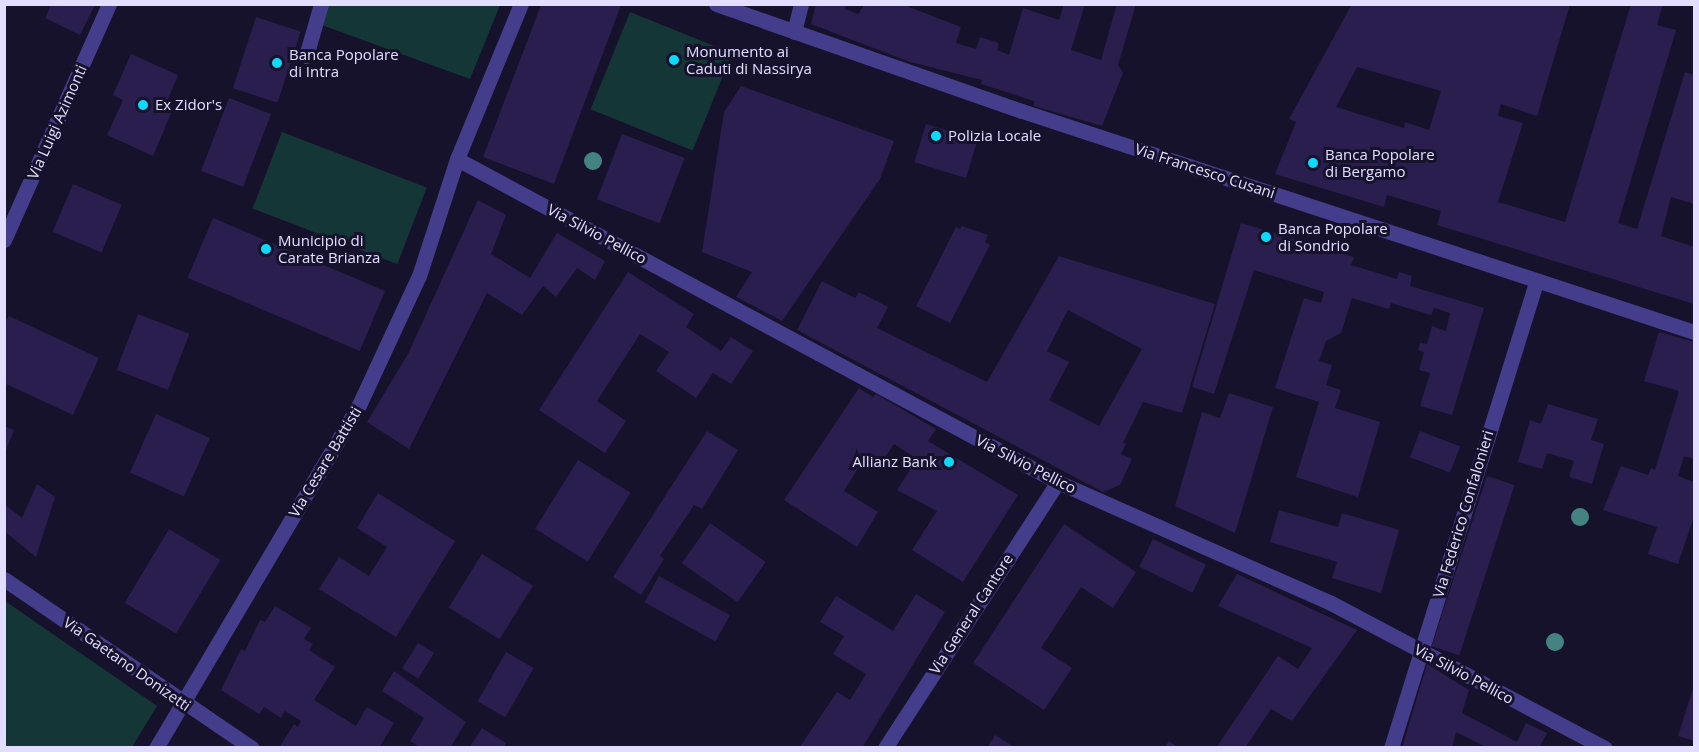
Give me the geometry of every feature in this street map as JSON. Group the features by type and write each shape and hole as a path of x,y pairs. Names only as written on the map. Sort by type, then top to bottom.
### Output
{"street":[{"name":"Via Luigi Azimonti","path":"4,240 109,4"},
{"path":"306,56 321,4"},
{"name":"Via Cesare Battisti","path":"156,747 359,405 420,276 457,159 521,4"},
{"name":"Via Francesco Cusani","path":"716,4 1536,282 1695,332"},
{"path":"794,32 801,4"},
{"name":"Via Silvio Pellico","path":"457,159 1058,482 1330,603 1605,747"},
{"name":"Via Federico Confalonieri","path":"1391,747 1536,282"},
{"name":"Via General Cantore","path":"885,747 1058,482"},
{"name":"Via Gaetano Donizetti","path":"4,579 181,702 252,747"}],"green space":[{"path":"326,5 500,5 470,79 319,24"},
{"path":"630,12 732,53 693,151 591,109"},
{"path":"282,132 427,188 397,264 253,209"},
{"path":"5,601 157,706 132,747 5,747"}],"building":[{"path":"816,4 847,4 845,9 858,14 865,4 901,4 961,27 956,43 976,49 980,37 999,43 997,50 1009,55 1023,8 1059,20 1064,4 1085,4 1071,50 1101,60 1117,4 1136,4 1118,65 1123,73 1102,126 1034,106 1034,101 981,84 982,80 910,62 811,24"},
{"path":"1352,4 1570,4 1537,116 1501,104 1498,116 1523,123 1498,202 1565,222 1631,4 1663,4 1657,25 1676,30 1618,223 1637,229 1685,72 1694,75 1694,204 1671,197 1661,236 1694,247 1694,304 1437,225 1441,211 1387,195 1384,207 1275,174 1296,122 1289,119","holes":["1357,67 1441,91 1429,130 1405,122 1404,128 1336,107"]},
{"path":"51,5 95,5 80,35 45,18"},
{"path":"541,5 621,5 554,184 483,157"},
{"path":"256,17 301,32 278,103 233,88"},
{"name":"Ex Zidor's","path":"131,54 178,75 163,111 172,111 153,156 107,135 123,100 113,95"},
{"path":"741,86 894,141 880,179 782,321 736,297 752,272 702,252 724,112"},
{"path":"229,98 271,114 243,187 201,171"},
{"path":"926,124 978,140 966,178 914,162"},
{"path":"622,134 685,158 659,223 597,199"},
{"path":"73,184 122,205 101,253 53,232"},
{"path":"478,200 506,215 491,254 530,278 557,233 605,261 595,280 577,268 556,297 543,286 522,315 487,293 409,449 367,422 408,354"},
{"path":"213,218 385,291 360,351 188,278"},
{"path":"1241,223 1354,257 1351,265 1397,279 1399,272 1412,276 1410,286 1484,308 1452,415 1420,406 1430,373 1419,370 1424,352 1418,350 1420,343 1427,344 1432,326 1446,331 1450,313 1434,308 1431,315 1391,303 1389,309 1352,298 1341,333 1326,341 1319,361 1332,365 1326,385 1341,390 1335,408 1380,422 1358,497 1296,477 1319,402 1275,388 1304,298 1321,303 1324,292 1254,270 1214,394 1192,387"},
{"path":"962,226 988,235 985,242 990,245 950,323 916,306 956,227 960,229"},
{"path":"1059,256 1215,304 1182,413 1143,402 1123,443 1126,444 1121,454 1132,459 1120,485 1103,492 797,330 822,281 855,298 859,292 888,307 877,328 987,382","holes":["1068,310 1142,349 1099,426 1049,400 1069,362 1047,351"]},
{"path":"628,272 694,314 686,327 721,351 731,337 753,351 731,384 713,373 696,398 656,371 669,352 640,334 597,401 626,421 605,453 539,410"},
{"path":"138,314 189,334 168,390 116,370"},
{"path":"9,316 99,358 73,415 4,383 4,324"},
{"path":"1659,332 1694,342 1694,459 1684,456 1678,476 1694,482 1694,516 1678,564 1648,554 1657,527 1603,510 1621,466 1648,475 1651,468 1655,470 1679,391 1644,381"},
{"path":"859,388 873,397 876,394 936,429 928,441 1018,495 963,582 912,550 937,511 897,490 917,459 894,444 881,463 867,454 844,491 878,512 857,547 784,500"},
{"path":"1229,393 1273,407 1235,533 1175,506 1202,412 1220,418"},
{"path":"1548,404 1598,419 1591,440 1604,444 1592,484 1569,477 1574,461 1547,453 1542,469 1518,462 1530,420 1541,424"},
{"path":"156,414 210,438 184,496 130,472"},
{"path":"4,426 14,430 5,453 4,453"},
{"path":"707,431 738,450 702,509 694,505 660,556 664,559 641,595 613,577"},
{"path":"1420,431 1460,446 1450,473 1410,457"},
{"path":"578,460 631,493 588,562 535,529"},
{"path":"1487,476 1515,485 1459,655 1432,646"},
{"path":"37,484 55,497 36,557 4,531 4,504 22,518"},
{"path":"378,493 455,541 396,637 319,589 339,557 369,576 387,547 357,528"},
{"path":"1279,510 1338,527 1342,513 1399,530 1381,593 1332,578 1337,562 1270,542"},
{"path":"710,523 766,562 738,602 682,563"},
{"path":"1064,524 1136,572 1113,608 1081,587 1041,648 1072,668 1044,710 973,663"},
{"path":"169,529 220,560 176,634 125,603"},
{"path":"1153,539 1206,565 1192,593 1139,567"},
{"path":"482,554 533,586 499,639 449,607"},
{"path":"1237,574 1357,630 1292,721 1271,709 1245,748 1216,748 1278,656 1298,669 1312,648 1218,606"},
{"path":"659,576 730,615 715,642 644,602"},
{"path":"916,594 945,612 862,748 799,748 837,692 850,700 866,674 833,654 844,636 820,622 836,596 893,631"},
{"path":"275,606 311,628 304,639 313,644 309,650 335,667 314,700 356,726 367,707 394,723 379,748 279,748 294,724 298,727 301,721 285,711 281,718 264,707 259,714 221,690 241,649 245,651 260,620 265,622"},
{"path":"418,643 434,653 418,679 402,668"},
{"path":"506,652 534,668 505,717 478,701"},
{"path":"1427,664 1469,690 1462,713 1517,742 1526,723 1547,733 1539,748 1488,748 1456,732 1452,748 1402,748"},
{"path":"394,671 466,722 450,748 421,748 410,741 424,718 382,691"},
{"path":"1694,685 1694,741 1678,736"},
{"path":"482,728 506,743 504,748 469,748"},
{"path":"995,735 1016,748 987,748"},
{"path":"1169,741 1179,748 1164,748"}],"place":[{"name":"Monumento ai Caduti di Nassirya","path":"674,60"},
{"name":"Banca Popolare di Intra","path":"277,63"},
{"name":"Ex Zidor's","path":"143,105"},
{"name":"Polizia Locale","path":"936,136"},
{"name":"Banca Popolare di Bergamo","path":"1313,163"},
{"name":"Banca Popolare di Sondrio","path":"1266,237"},
{"name":"Municipio di Carate Brianza","path":"266,249"},
{"name":"Allianz Bank","path":"949,462"}]}
